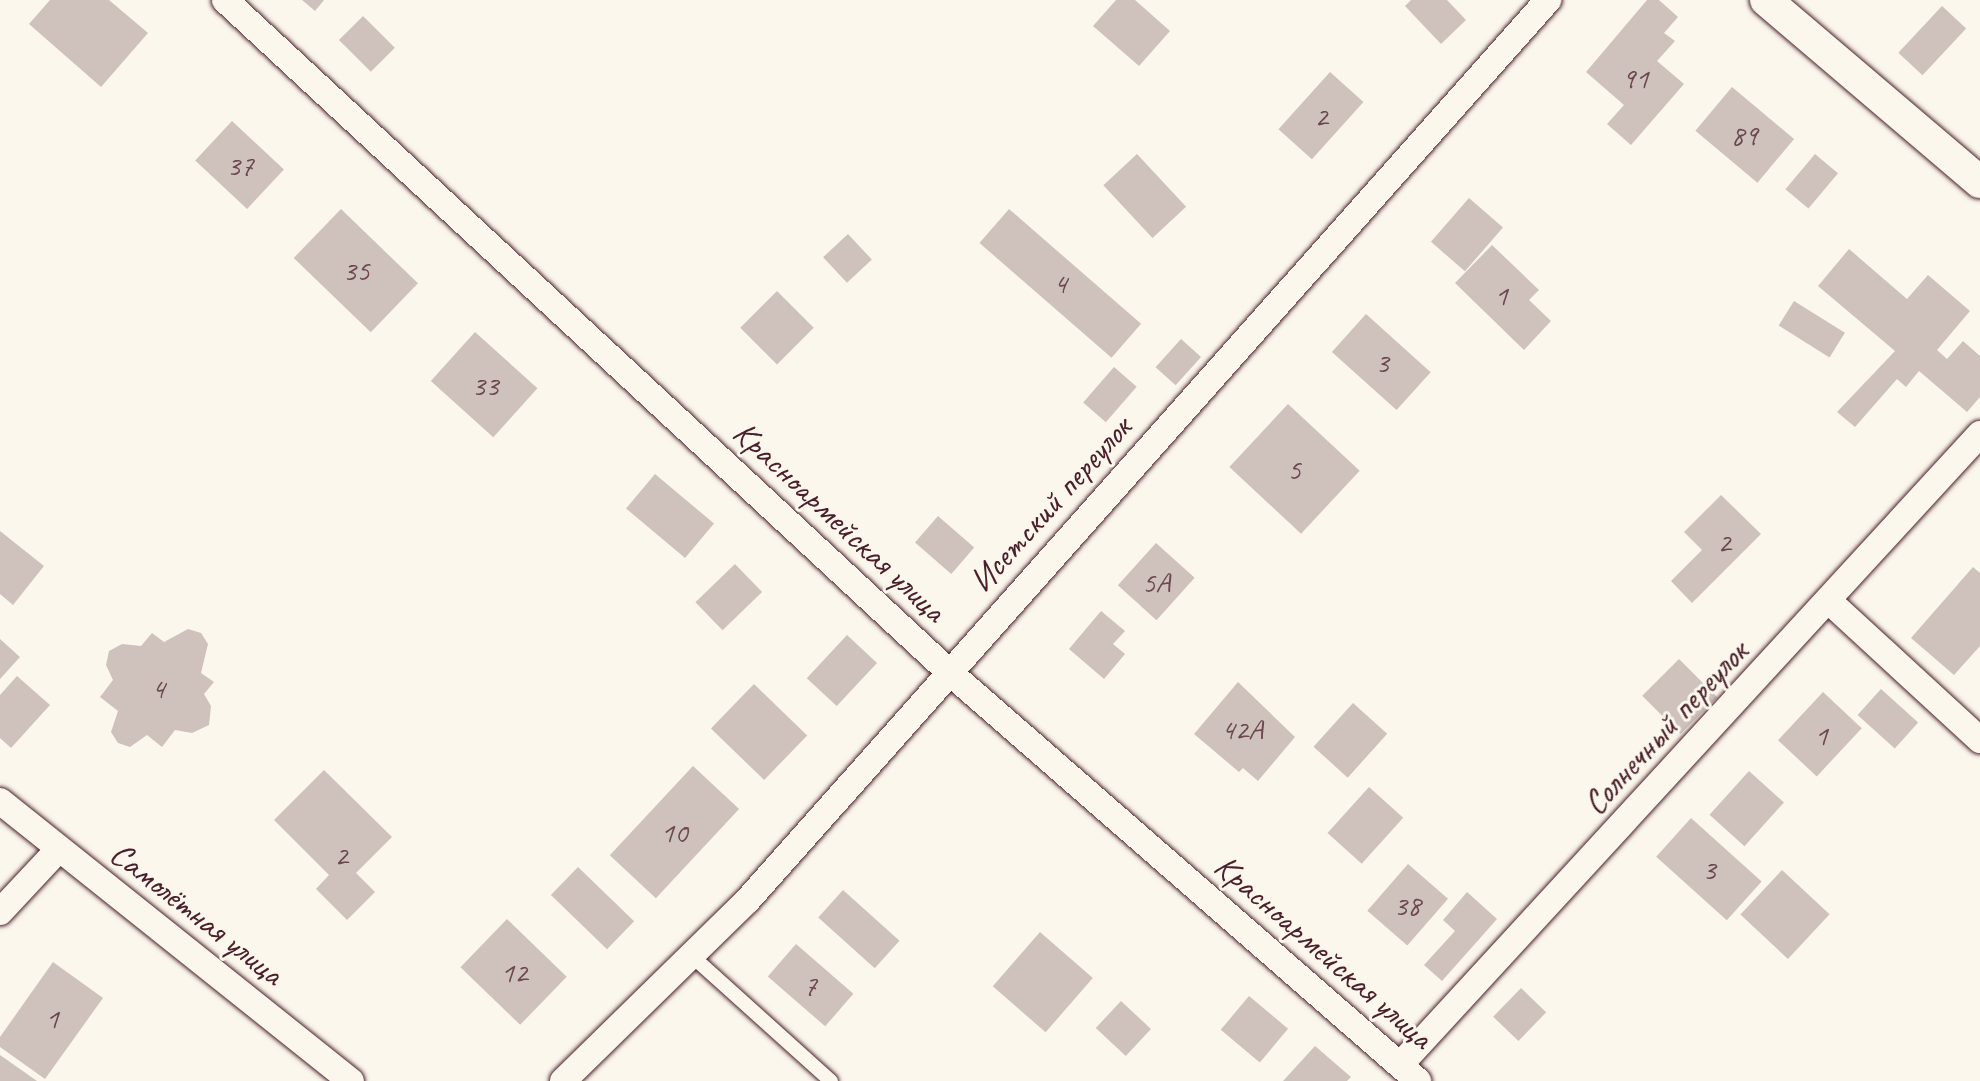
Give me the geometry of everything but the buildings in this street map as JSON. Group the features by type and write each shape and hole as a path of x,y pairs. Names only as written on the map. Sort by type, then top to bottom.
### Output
{"street":[{"name":"Красноармейская улица","path":"225,0 948,671 1409,1073"},
{"name":"Исетский переулок","path":"563,1081 747,901 948,671 1548,0"},
{"path":"1766,0 1980,182"},
{"name":"Солнечный переулок","path":"1409,1073 1980,434"},
{"path":"1830,602 1980,740"},
{"name":"Самолётная улица","path":"0,801 351,1081"},
{"path":"0,912 59,849"}],"lane":[{"path":"692,956 831,1081"}]}
